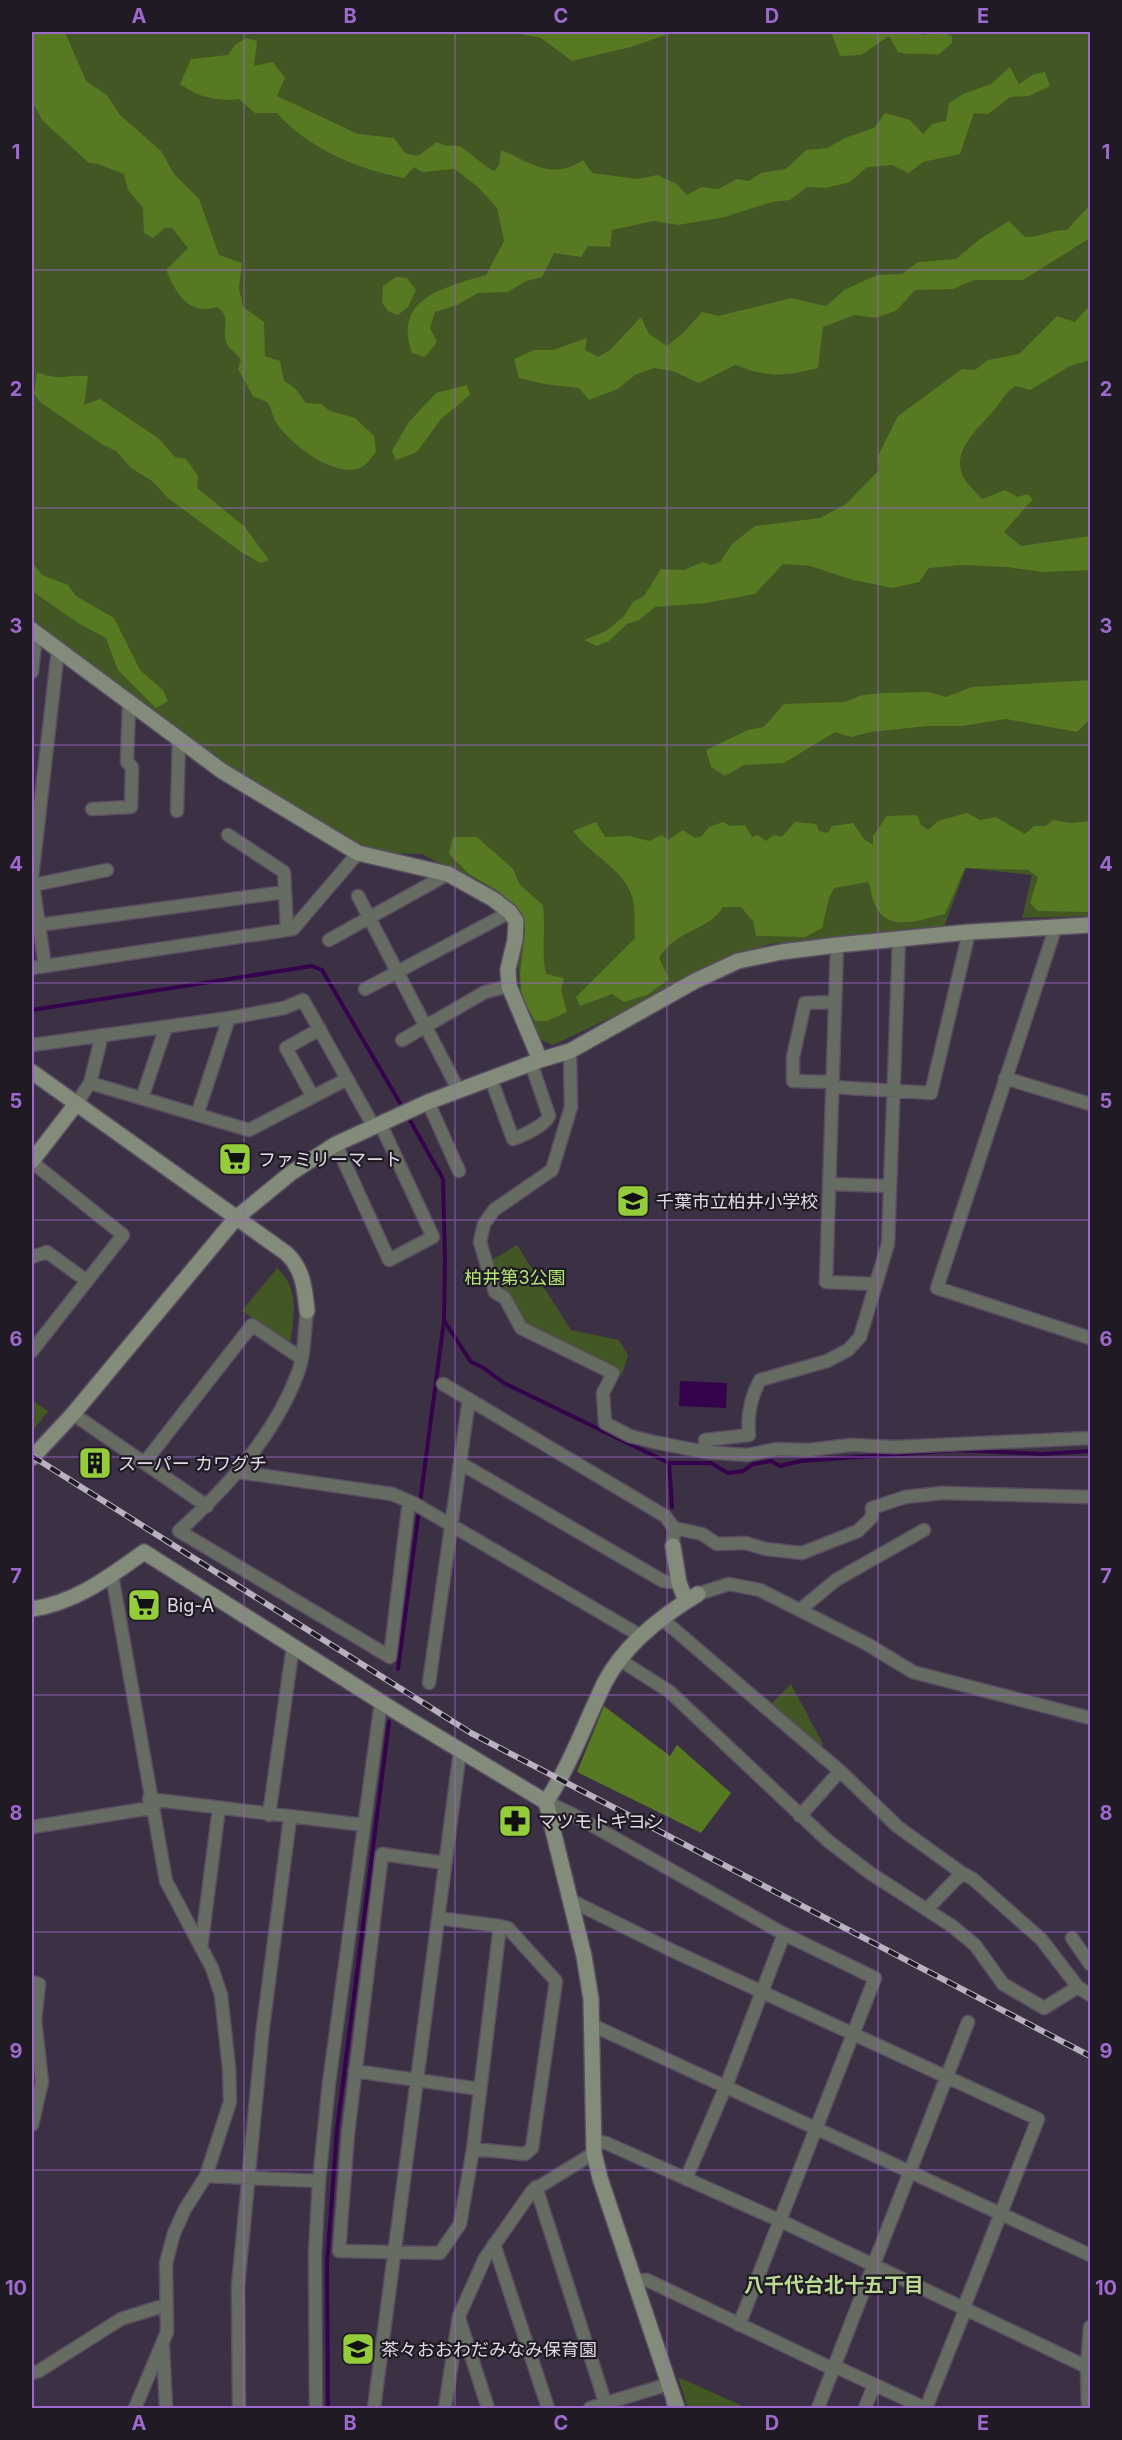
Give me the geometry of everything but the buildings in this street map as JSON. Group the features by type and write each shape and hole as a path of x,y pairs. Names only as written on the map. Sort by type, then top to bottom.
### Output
{"street":[{"path":"34,632 222,771 357,854 448,874 493,899 510,912 516,921 515,940 508,969 509,987 536,1061 549,1116 530,1133 513,1139 490,1078"},
{"path":"32,668 34,632"},
{"path":"45,966 33,885 58,650"},
{"path":"92,809 131,807 132,767 127,762 129,703"},
{"path":"177,812 179,738"},
{"path":"228,835 284,872 287,930"},
{"path":"32,968 293,929 357,854"},
{"path":"33,885 106,870"},
{"path":"329,940 448,874"},
{"path":"39,926 285,892"},
{"path":"358,896 459,1091"},
{"path":"365,989 510,912"},
{"path":"32,1458 73,1414 236,1218 291,1173 336,1144 428,1102 536,1061 570,1051 695,981 738,961 781,952 837,945 969,932 1090,925"},
{"path":"1056,926 937,1288 1090,1338"},
{"path":"835,1002 805,1003 793,1057 792,1081 931,1092 969,932"},
{"path":"705,1452 705,1440 749,1435 747,1418 751,1410 753,1394 760,1380 827,1361 848,1350 860,1337 888,1244 899,939"},
{"path":"837,945 826,1282 876,1284"},
{"path":"402,1040 485,992 509,987"},
{"path":"32,1045 229,1018 284,1008 303,1000 347,1079 377,1125 433,1237 389,1260 336,1144"},
{"path":"197,1115 229,1018"},
{"path":"142,1098 166,1027"},
{"path":"313,1097 286,1048 320,1029"},
{"path":"32,1351 123,1235 32,1162 90,1083 102,1035"},
{"path":"570,1051 571,1107 552,1170 494,1210 484,1224 480,1242 495,1292 505,1298 521,1328 613,1373 603,1393 605,1423 630,1436 705,1452 747,1455 777,1449 808,1450 851,1445 895,1447 1090,1438"},
{"path":"32,1072 293,1259 302,1278 307,1311 301,1358 290,1391 238,1472 207,1506 179,1531 390,1657 412,1503"},
{"path":"1005,1078 1090,1104"},
{"path":"90,1083 249,1130 347,1079"},
{"path":"428,1102 459,1172"},
{"path":"829,1184 890,1186"},
{"path":"32,1257 47,1252 87,1281"},
{"path":"145,1462 252,1324 301,1358"},
{"path":"443,1384 665,1516 674,1528 673,1546 679,1583 692,1598"},
{"path":"429,1683 469,1399"},
{"path":"73,1414 207,1506"},
{"path":"460,1463 663,1581 679,1583"},
{"path":"238,1472 392,1494 427,1511 641,1636"},
{"path":"674,1528 702,1534 717,1544 745,1543 766,1549 802,1553 858,1531 872,1517 872,1508 905,1497 942,1493 1090,1497"},
{"path":"801,1609 836,1580 924,1530"},
{"path":"32,1609 50,1607 68,1600 112,1575 144,1552 381,1702 546,1802 572,1814 784,1934 875,1978 740,2325"},
{"path":"112,1575 150,1804 166,1881 201,1948 222,1995 230,2068 230,2102 206,2176 185,2209 174,2233 166,2263 167,2332 135,2409"},
{"path":"677,2409 600,2178 594,2147 592,2025 584,1956 546,1802 579,1745 606,1681 620,1660 641,1636 692,1598 714,1587 744,1585 801,1609 913,1672 1090,1718"},
{"path":"662,1619 840,1771 898,1827 962,1874 973,1879 1041,1939 1078,1987 1090,1995"},
{"path":"269,1815 293,1646"},
{"path":"620,1660 670,1692 800,1816 870,1873 927,1909 975,1945 1003,1984 1044,2008 1078,1987"},
{"path":"316,2409 315,2253 319,2181 329,2083 381,1702"},
{"path":"374,2409 460,1751"},
{"path":"800,1816 840,1771"},
{"path":"32,1827 150,1804 219,1808 364,1825"},
{"path":"201,1948 219,1808"},
{"path":"239,2409 238,2286 250,2177 262,2027 290,1818"},
{"path":"445,1863 382,1854 356,2071 339,2251 440,2253 460,2224 473,2149 500,1926"},
{"path":"927,1909 962,1874"},
{"path":"570,1900 762,1992 1038,2119 925,2409 647,2280 635,2280"},
{"path":"438,1918 508,1928 556,1981 532,2148 525,2154 473,2149"},
{"path":"686,2179 726,2085 784,1934"},
{"path":"1072,1938 1090,1964"},
{"path":"32,1982 39,1984 34,2020 42,2082 32,2125"},
{"path":"818,2409 968,2022"},
{"path":"592,2025 1090,2255"},
{"path":"356,2071 480,2089"},
{"path":"446,2409 459,2316 474,2278 494,2244 536,2187 594,2147 606,2143 781,2221 1087,2367"},
{"path":"206,2176 319,2181"},
{"path":"536,2187 606,2406"},
{"path":"494,2244 548,2409"},
{"path":"32,2373 39,2371 121,2319 166,2305"},
{"path":"459,2316 488,2409"},
{"path":"1089,2403 1087,2367 1090,2330"},
{"path":"163,2342 166,2409"},
{"path":"590,2409 606,2406 669,2384"},
{"path":"865,2409 874,2385"}],"green space":[{"path":"32,32 1090,32 1090,916 1022,918 1032,875 966,868 944,927 770,944 691,974 625,1011 553,1045 537,1038 520,996 518,960 524,928 520,914 496,893 422,854 380,853 361,846 227,765 32,623"},
{"path":"32,32 65,32 86,81 107,95 120,115 161,151 174,174 199,199 219,255 242,263 239,288 243,307 264,322 265,356 280,361 284,381 295,388 306,403 321,404 330,411 355,418 374,436 376,452 365,465 349,470 326,464 314,457 283,432 268,403 253,396 238,369 241,360 226,341 224,314 217,307 198,308 184,300 174,287 166,270 188,248 172,228 165,228 153,238 144,233 143,208 128,190 124,174 89,163 42,120 32,101"},
{"path":"511,32 674,32 631,47 572,61 541,38"},
{"path":"831,32 921,32 923,35 942,32 952,36 952,43 938,55 908,54 898,52 889,36 861,55 840,56"},
{"path":"246,38 257,41 254,66 273,62 285,78 277,96 358,134 394,138 405,153 418,156 437,142 458,146 494,171 499,165 501,150 542,168 561,169 583,160 592,173 638,179 657,175 677,184 687,195 702,187 718,189 737,179 749,181 761,173 786,169 806,150 827,148 845,138 874,128 885,113 910,120 923,134 932,124 946,121 949,103 963,94 991,84 1010,67 1019,84 1034,74 1045,72 1050,86 1029,96 1010,97 988,114 974,113 960,154 923,162 909,173 892,165 867,167 850,182 826,188 807,187 790,200 772,202 725,217 678,225 654,221 612,230 610,247 588,246 581,257 554,253 542,277 526,281 508,292 478,293 457,305 435,312 430,328 437,342 425,357 412,353 408,334 410,319 416,307 440,290 486,275 504,241 497,208 479,188 455,169 422,172 414,167 404,178 370,169 335,156 319,147 289,126 277,113 255,113 239,99 208,98 180,84 191,59 228,55 235,45"},
{"path":"1090,205 1090,238 1023,280 974,280 953,289 915,290 897,310 876,318 855,315 823,327 818,368 795,373 766,374 735,365 699,383 673,371 654,368 635,375 618,389 589,400 579,388 544,384 519,378 514,359 534,350 553,350 587,338 585,350 598,357 610,350 641,317 649,334 667,346 683,333 702,312 718,316 791,298 826,306 844,290 877,275 902,274 918,262 956,259 980,239 1009,221 1025,237 1067,230"},
{"path":"396,277 407,278 416,290 408,307 398,315 388,311 382,303 383,286"},
{"path":"1090,305 1090,360 1070,366 1030,390 1015,386 974,432 963,450 960,468 964,478 982,499 1005,490 1018,497 1027,494 1033,499 1004,532 1021,546 1090,536 1090,570 1043,572 1007,567 962,565 929,568 919,582 893,588 853,580 810,566 783,564 755,594 706,603 655,607 639,620 627,624 609,641 597,646 584,640 606,631 624,616 633,602 644,596 661,569 684,570 703,562 711,565 720,562 732,544 755,526 820,518 846,504 879,470 878,456 898,416 962,369 975,370 988,360 1019,354 1057,316 1075,322"},
{"path":"37,372 58,377 88,376 84,405 100,399 158,438 175,457 186,459 198,476 197,488 245,527 269,560 261,563 241,552 168,498 152,481 131,468 116,451 103,445 40,402 34,394"},
{"path":"467,385 470,395 441,419 417,452 396,460 392,451 408,423 436,393"},
{"path":"32,562 42,575 68,585 76,596 114,618 140,670 163,690 168,701 156,708 118,670 106,638 78,623 32,591"},
{"path":"1090,680 1090,719 1077,732 1006,719 962,726 928,726 870,732 851,737 835,732 784,763 744,765 725,776 711,767 706,750 748,730 764,727 784,704 844,702 863,695 883,693 929,692 946,697 972,687"},
{"path":"967,813 980,820 996,817 1025,834 1034,826 1046,826 1053,820 1071,823 1090,821 1090,912 1038,911 1030,903 1038,877 1028,870 965,868 945,914 916,921 897,922 881,914 874,902 868,882 834,888 829,898 822,928 805,937 756,936 753,921 741,907 723,907 710,921 674,941 666,949 659,958 669,979 647,995 624,1002 612,994 580,1006 576,997 635,938 634,911 632,896 621,877 573,831 596,822 605,837 630,836 649,841 662,835 668,840 683,830 695,838 702,836 709,827 723,822 730,826 745,825 752,837 758,835 766,841 774,835 782,837 795,822 816,824 819,831 828,833 832,826 853,823 864,839 873,845 873,836 887,816 917,815 921,825 928,830 938,821"},
{"path":"453,837 477,837 513,869 520,885 543,905 546,974 564,978 561,990 567,1012 547,1021 535,1021 522,997 520,975 525,928 522,913 498,891 469,874 449,854"},
{"name":"柏井第3公園","path":"517,1245 571,1330 619,1340 628,1355 622,1375 523,1323 499,1291 490,1261"},
{"path":"277,1268 289,1285 294,1304 290,1345 242,1311"},
{"path":"32,1400 48,1411 32,1432"},
{"path":"791,1684 823,1744 821,1747 771,1704"},
{"path":"604,1706 670,1756 677,1745 731,1793 701,1833 577,1772"},
{"path":"678,2377 747,2408 688,2408"}],"shaded area":[{"path":"680,1381 727,1383 726,1408 679,1406"}],"waterway":[{"path":"32,1010 312,966 322,970 403,1108"},
{"path":"398,1669 444,1321 445,1261 443,1179 407,1115"},
{"path":"445,1322 471,1362 504,1383 669,1463 711,1463 728,1473 743,1471 753,1464 771,1461 780,1466 801,1461 958,1450 1042,1454 1090,1451"},
{"path":"669,1463 672,1507"},
{"path":"328,2408 327,2263 337,2129 389,1722"}],"railway":[{"path":"32,1456 471,1733 1090,2056"}],"place":[{"name":"ファミリーマート","path":"235,1159"},
{"name":"千葉市立柏井小学校","path":"633,1201"},
{"name":"スーパー カワグチ","path":"95,1463"},
{"name":"Big-A","path":"144,1605"},
{"name":"マツモトキヨシ","path":"515,1821"},
{"name":"茶々おおわだみなみ保育園","path":"358,2349"}],"district":[{"name":"八千代台北十五丁目","path":"834,2285"}]}
